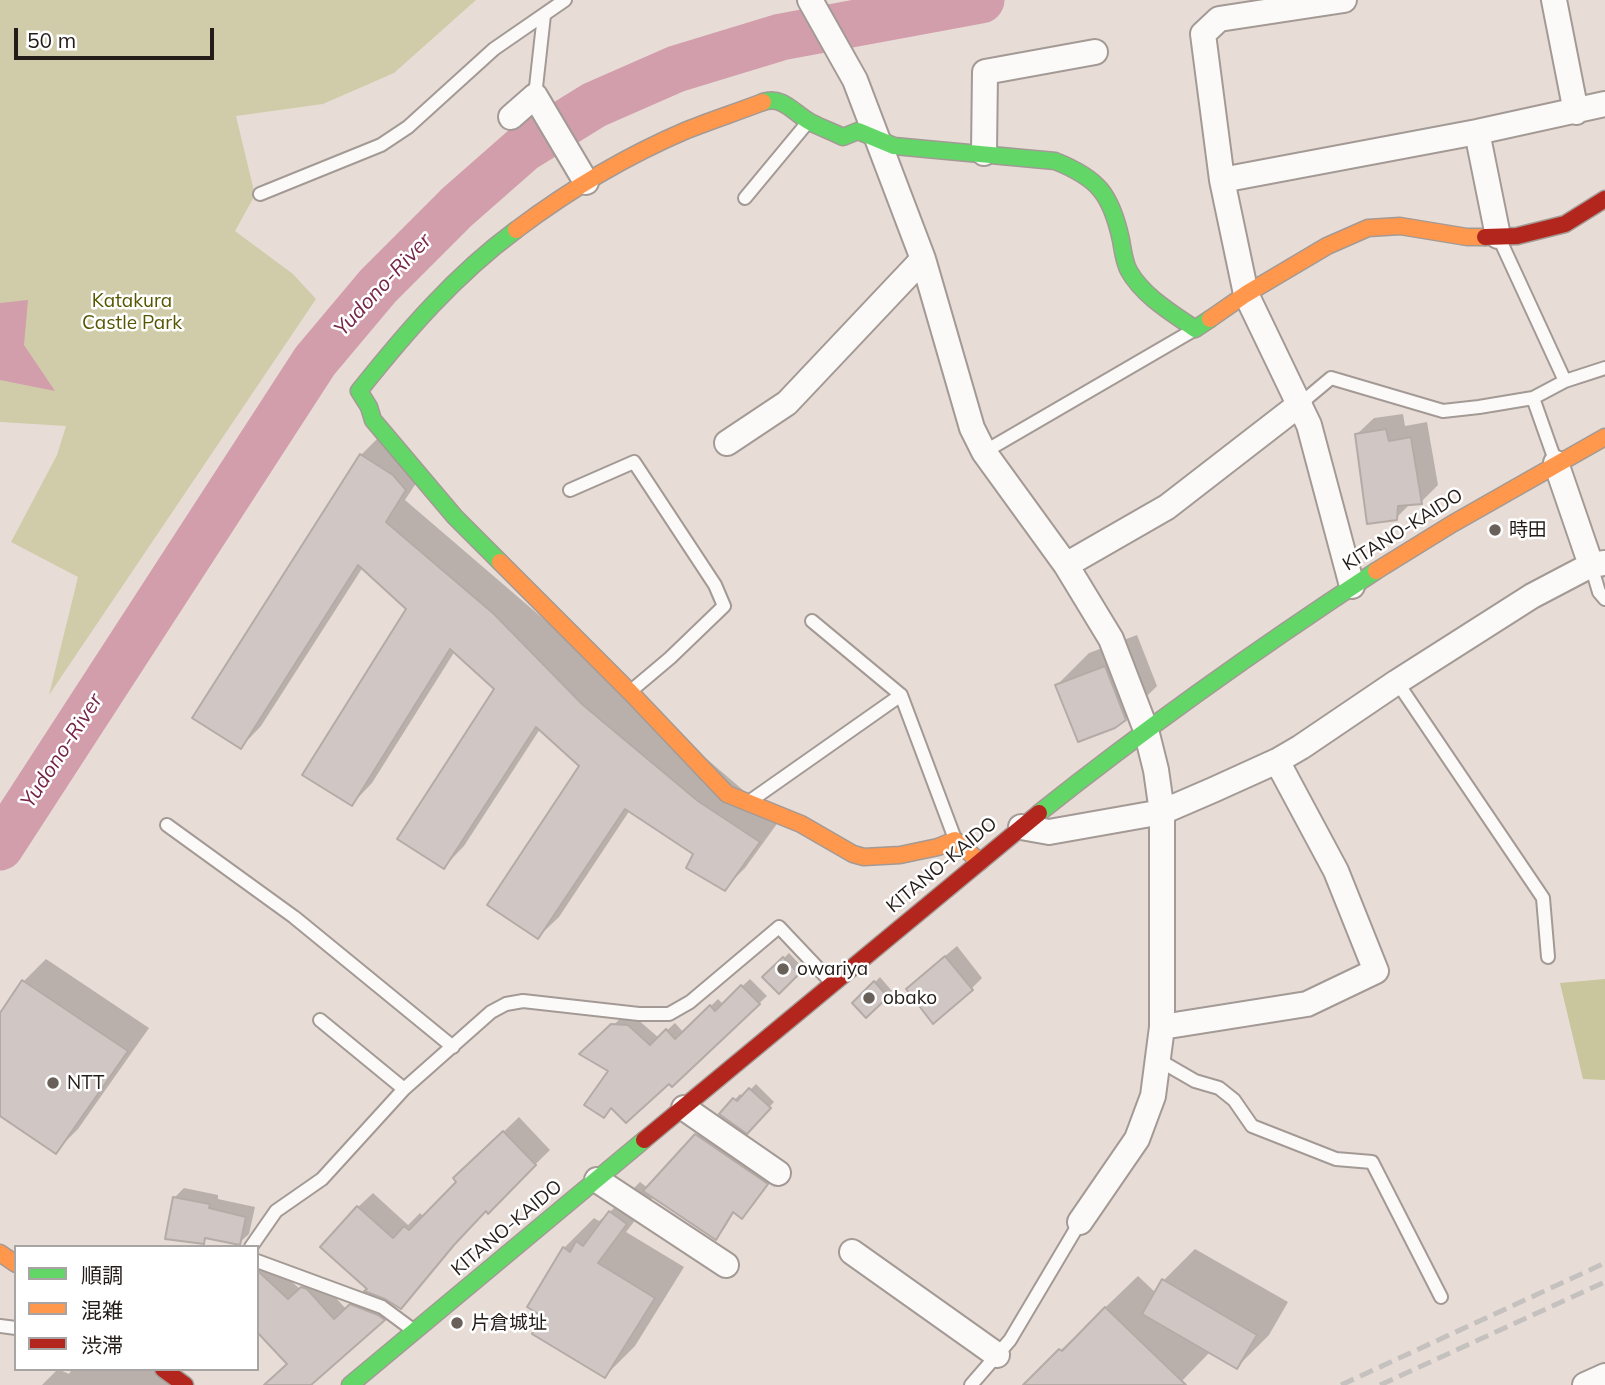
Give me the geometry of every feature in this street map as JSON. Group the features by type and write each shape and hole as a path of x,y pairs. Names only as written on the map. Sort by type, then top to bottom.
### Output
{"main road":[{"path":"980,862 955,840 938,848 864,857 853,854 801,824 727,794 630,692 455,517 373,420 359,391 401,338 461,275 584,179 674,136 769,100 785,103 809,122 843,137 858,131 894,146 1055,160 1090,176 1104,190 1113,209 1124,261 1133,277 1157,301 1195,328 1246,294 1346,236 1368,228 1400,226 1467,237 1517,236 1564,224 1605,200"},
{"name":"KITANO-KAIDO","path":"350,1385 1021,827 1146,730 1253,652 1352,586 1431,536 1605,437"},
{"path":"166,1371 185,1385"}],"street":[{"path":"810,0 853,78 923,259 972,428 984,452 1066,565 1111,639 1146,730 1156,770 1162,812 1161,1027 1153,1096 1137,1139 1080,1222"},
{"path":"1344,0 1219,19 1203,34 1223,180 1246,294 1309,425 1352,586"},
{"path":"1554,0 1576,111"},
{"path":"984,153 985,72 1096,52"},
{"path":"511,117 536,100 584,179"},
{"path":"1223,180 1477,132 1605,104"},
{"path":"1477,132 1498,236"},
{"path":"727,443 787,403 923,259"},
{"path":"1066,565 1167,507 1300,404"},
{"path":"1021,827 1049,832 1162,812 1277,761 1532,596 1598,564 1556,463"},
{"path":"1161,1027 1307,1004 1376,971 1336,870 1277,761"},
{"path":"684,1108 778,1173"},
{"path":"597,1180 726,1265"},
{"path":"852,1252 997,1355"},
{"path":"1585,1385 1605,1376"}],"lane":[{"path":"260,194 381,145 408,127 494,49 565,0"},
{"path":"536,100 544,15"},
{"path":"745,198 809,122"},
{"path":"1498,236 1565,381"},
{"path":"984,452 1195,328"},
{"path":"1300,404 1331,378 1443,411 1479,407 1533,398 1565,381 1605,368"},
{"path":"1533,398 1556,463"},
{"path":"570,490 634,463 715,585 724,606 630,692"},
{"path":"1598,564 1599,592 1605,598"},
{"path":"812,621 901,695 955,840"},
{"path":"1397,682 1543,898 1548,957"},
{"path":"748,802 901,695"},
{"path":"167,825 294,917 453,1047"},
{"path":"252,1245 276,1211 322,1179 404,1089 491,1012 506,1004 523,1001 639,1014 669,1014 690,1002 779,927 832,984"},
{"path":"320,1020 404,1089"},
{"path":"1157,1059 1195,1081 1219,1088 1234,1100 1252,1126 1336,1159 1372,1161 1441,1297"},
{"path":"971,1385 1010,1340 1080,1222"},
{"path":"259,1262 382,1307 414,1331"}],"green space":[{"name":"Katakura Castle Park","path":"0,0 476,0 394,73 323,104 236,116 255,195 235,231 293,274 316,299 49,695 78,577 11,542 57,455 66,426 0,422"}],"shaded area":[{"path":"28,300 24,345 55,391 0,380 0,303"},
{"path":"1605,979 1605,1080 1583,1079 1560,983"}],"building":[{"path":"1386,429 1389,441 1411,437 1422,504 1398,506 1397,520 1367,524 1355,434"},
{"path":"360,454 393,475 406,490 386,522 494,614 583,705 698,801 760,842 725,891 686,868 693,854 625,809 538,939 487,905 579,766 536,727 444,869 397,839 494,689 450,649 352,806 302,775 406,609 358,565 241,749 192,718"},
{"path":"1105,666 1126,720 1115,728 1078,742 1055,685"},
{"path":"945,956 973,990 933,1024 906,989"},
{"path":"783,957 799,974 779,994 762,977"},
{"name":"NTT","path":"22,980 128,1051 56,1154 0,1116 0,1013"},
{"path":"874,981 888,997 866,1018 852,1003"},
{"path":"741,985 760,1004 672,1087 669,1084 626,1123 611,1108 604,1118 584,1105 608,1071 579,1054 611,1024 628,1025 650,1045 666,1029 675,1039 710,1005 715,1011"},
{"path":"749,1088 771,1108 747,1134 719,1114 733,1098 737,1101"},
{"path":"503,1131 536,1165 454,1245 401,1309 364,1291 367,1289 320,1247 357,1206 393,1238 404,1226 409,1230 456,1182 453,1178"},
{"path":"695,1134 768,1184 742,1219 733,1212 716,1240 643,1191"},
{"path":"173,1197 210,1204 209,1208 246,1217 240,1245 205,1238 204,1244 165,1239"},
{"path":"609,1211 627,1224 598,1263 655,1298 605,1378 532,1334 543,1317 527,1307 563,1247 570,1252 576,1241 583,1246"},
{"path":"259,1272 288,1299 301,1287 307,1289 334,1319 350,1304 385,1320 311,1385 264,1385 287,1364 259,1334"},
{"path":"1162,1279 1257,1335 1237,1369 1142,1314"},
{"path":"1105,1307 1186,1385 1023,1385 1059,1349 1062,1351"}],"waterway":[{"name":"Yudono-River","path":"0,847 315,361 378,286 457,207 523,149 594,105 676,69 781,37 981,0"}],"railway":[{"path":"1341,1385 1605,1263"},
{"path":"1380,1385 1605,1282"}],"traffic: fast":[{"path":"763,102 783,103 806,120 843,137 858,131 894,146 1055,161 1070,167 1092,181 1107,199 1117,224 1127,268 1142,288 1195,329 1210,319"},
{"path":"500,562 455,517 373,420 359,391 432,305 472,266 516,230"},
{"path":"1039,813 1204,688 1376,571"},
{"path":"350,1385 644,1140"}],"traffic: slow":[{"path":"516,230 556,201 642,151 687,130 763,102"},
{"path":"1210,319 1246,294 1327,246 1368,228 1400,226 1467,237 1485,237"},
{"path":"1376,571 1452,524 1605,437"},
{"path":"500,562 727,794 801,824 853,854 864,857 900,855 938,847 955,840 980,862"},
{"path":"0,1253 14,1263"}],"traffic: jam":[{"path":"1485,237 1517,236 1565,224 1605,199"},
{"path":"644,1140 1039,813"},
{"path":"166,1371 185,1385"}],"place":[{"name":"時田","path":"1495,530"},
{"name":"owariya","path":"783,969"},
{"name":"obako","path":"869,998"},
{"name":"NTT","path":"53,1083"},
{"name":"片倉城址","path":"457,1323"}]}
